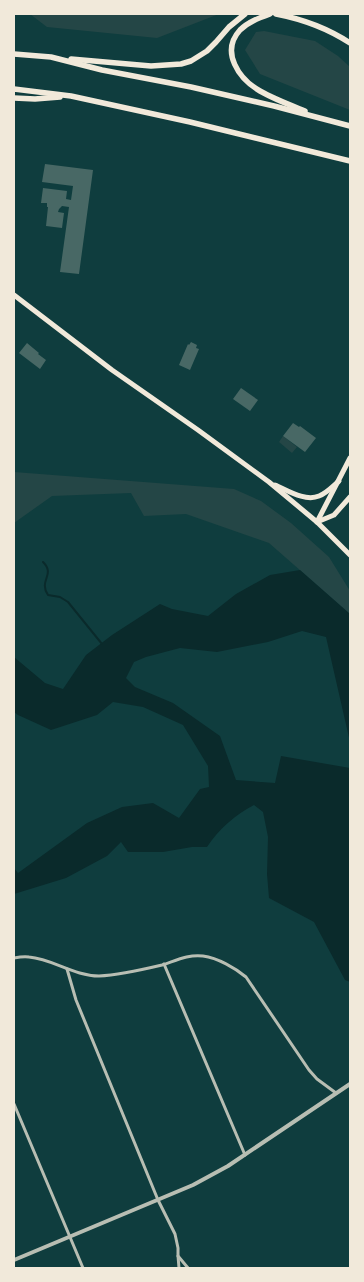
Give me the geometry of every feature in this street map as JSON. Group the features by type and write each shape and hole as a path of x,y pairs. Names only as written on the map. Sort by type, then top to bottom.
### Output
{"highway":[{"path":"14,54 151,66 181,64 191,61 206,51 229,27 246,14"},
{"path":"270,14 247,24 236,36 232,49 232,58 240,75 260,91 281,101 336,122"},
{"path":"276,14 291,17 330,31 350,43"},
{"path":"51,58 102,70 269,104 350,126"},
{"path":"14,89 71,96 190,122 350,161"},
{"path":"14,98 35,99 71,96"}],"main road":[{"path":"14,295 101,362 269,482 317,522 350,555"},
{"path":"317,522 350,458"},
{"path":"269,482 304,497 318,497 339,481"},
{"path":"317,522 334,515 350,497"}],"street":[{"path":"14,958 28,956 41,959 85,975 98,976 138,971 192,956 204,956 216,959 239,971 246,977 309,1070 317,1079 336,1093"},
{"path":"164,964 245,1155"},
{"path":"67,969 76,1000 158,1200 175,1234 178,1248 178,1268"},
{"path":"14,1260 193,1185 228,1166 350,1084"},
{"path":"14,1104 83,1268"},
{"path":"178,1256 188,1268"}],"shaded area":[{"path":"30,14 219,14 157,38 47,27"},
{"path":"264,31 315,41 338,56 350,67 350,110 260,74 245,50 256,32"},
{"path":"283,436 297,447 292,453 279,442"},
{"path":"14,472 234,489 261,501 291,523 329,557 350,591 350,614 269,543 186,514 144,516 131,493 52,496 14,523"},
{"path":"300,570 350,614 350,742 326,637 302,631 268,642 217,652 180,648 146,657 134,662 126,678 135,687 173,703 220,736 236,780 275,783 281,756 350,768 350,982 345,980 314,922 269,898 267,874 268,837 263,812 254,805 228,823 207,847 192,847 163,852 128,852 121,842 107,856 66,878 14,894 14,868 18,873 87,823 122,807 153,803 179,818 200,789 209,787 208,766 183,725 143,707 113,702 97,715 51,730 18,715 14,712 14,657 45,683 63,689 86,655 112,635 160,604 172,609 208,616 236,594 270,575"}],"building":[{"path":"45,164 93,170 79,274 60,272 69,207 62,206 58,212 64,213 62,228 46,226 48,207 47,203 41,203 43,188 67,191 66,199 71,200 73,186 42,182"},
{"path":"191,342 197,345 196,348 199,349 190,370 179,365 188,344 189,345"},
{"path":"27,343 46,360 40,369 19,353"},
{"path":"241,388 258,400 250,411 233,399"},
{"path":"293,423 299,427 300,426 316,438 305,452 283,436"}],"waterway":[{"path":"43,562 48,571 45,581 45,590 48,595 60,597 68,602 102,644"}]}
